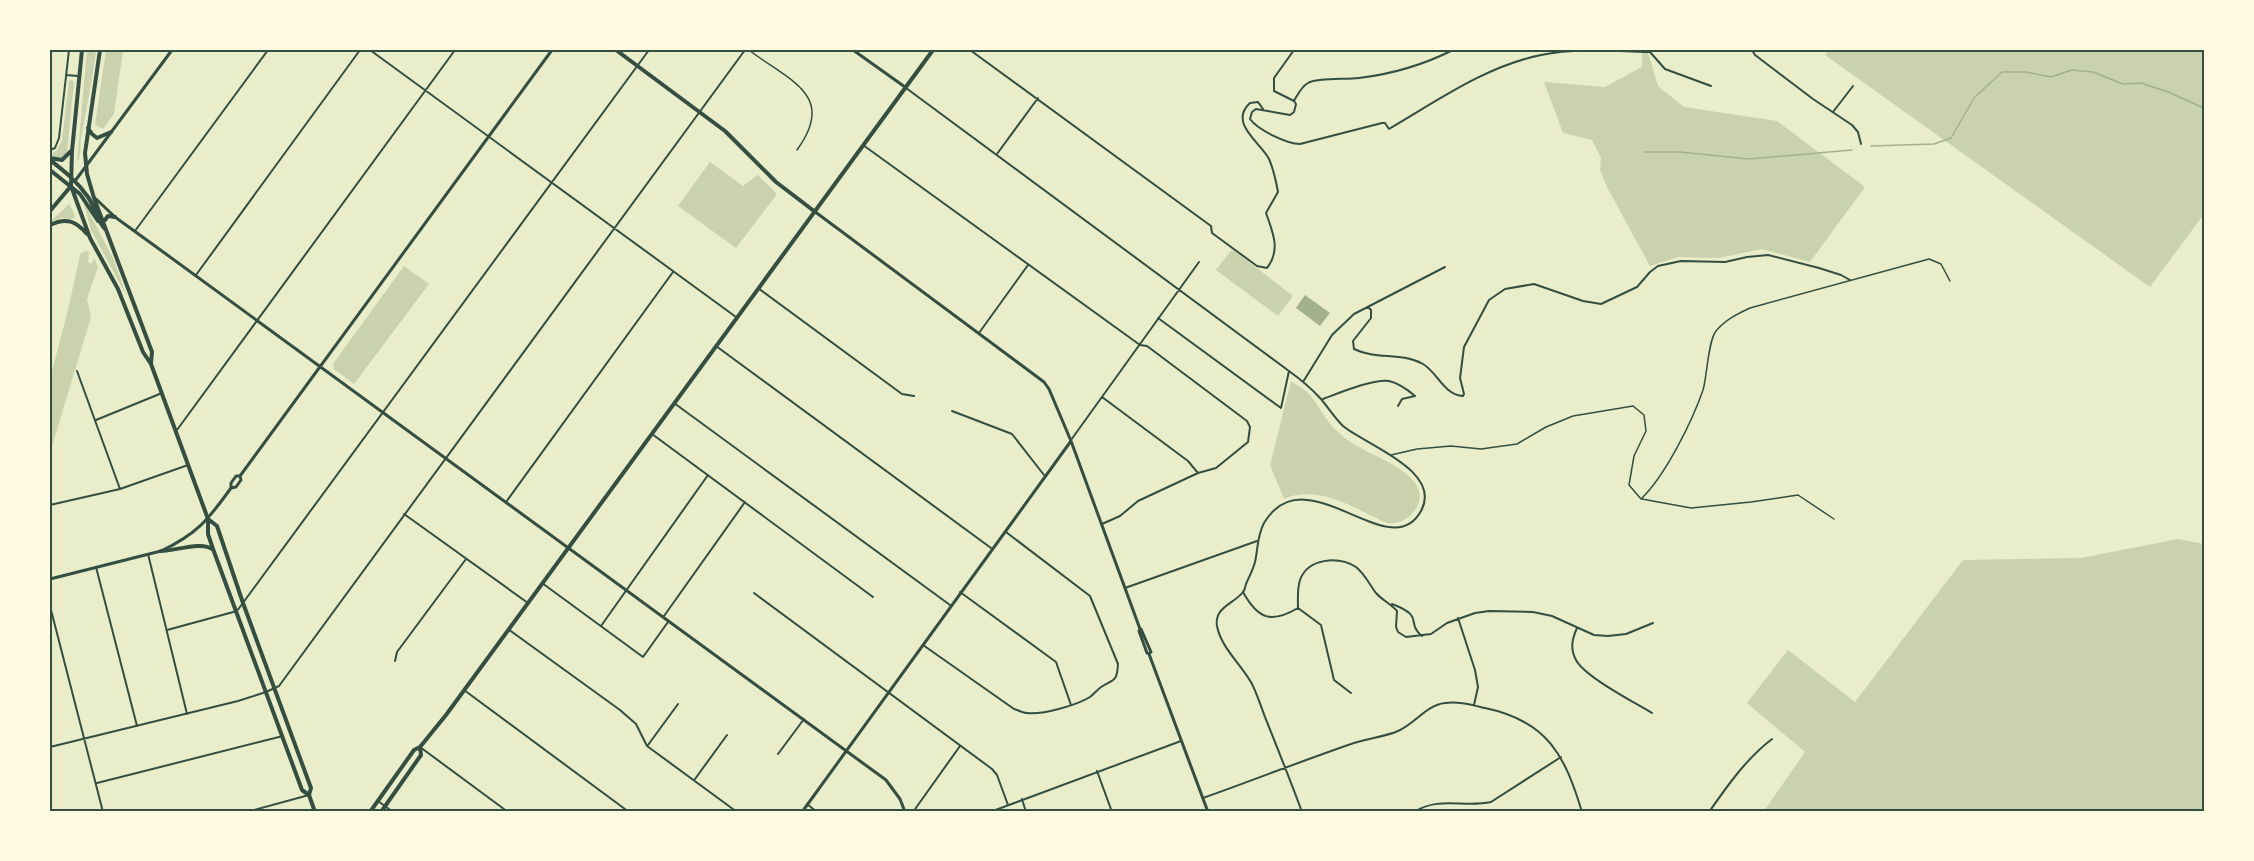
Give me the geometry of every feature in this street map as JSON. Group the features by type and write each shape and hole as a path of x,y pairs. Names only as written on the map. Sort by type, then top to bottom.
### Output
{"main road":[{"path":"50,211 71,186 73,179 72,151 82,50"},
{"path":"100,50 85,153 94,198 102,221"},
{"path":"616,50 699,111 737,142 776,182 814,211"},
{"path":"370,812 414,750 420,747 464,690 933,50"},
{"path":"88,127 97,138 111,132"},
{"path":"50,159 62,160 72,151"},
{"path":"50,159 73,179 87,196 107,231 152,352 151,364"},
{"path":"50,170 84,198 102,221"},
{"path":"71,186 90,238 118,289 143,352 151,364 208,519 208,534 213,549 302,790 309,795"},
{"path":"102,221 108,216 115,216"},
{"path":"50,225 64,220 73,221 90,238"},
{"path":"208,519 217,526 310,788 309,795 315,812"},
{"path":"161,551 202,545 208,545 213,549"},
{"path":"381,812 421,755 420,747"}],"street":[{"path":"50,150 57,143 69,50"},
{"path":"73,179 172,50"},
{"path":"135,231 268,50"},
{"path":"196,276 360,50"},
{"path":"370,50 737,318"},
{"path":"176,431 455,50"},
{"path":"50,579 161,551 193,533 208,519 231,488 236,476 240,476 552,50"},
{"path":"167,630 237,611 649,50"},
{"path":"50,747 187,714 266,692 279,686 699,111 747,50"},
{"path":"853,50 1289,371 1321,399 1340,423 1353,434 1391,455 1415,474 1424,488 1425,503 1422,511 1407,526 1385,527 1318,501 1301,499 1286,504 1274,512 1264,524 1257,542 1255,561 1243,592 1218,614 1217,626 1230,654 1252,683 1302,812"},
{"path":"970,50 1211,226 1212,233 1257,266 1267,268 1272,262 1276,246 1266,213 1278,192 1268,157 1248,135 1244,119 1245,109 1250,103 1258,102 1263,109"},
{"path":"1294,50 1274,78 1274,92 1294,101"},
{"path":"1453,50 1425,64 1399,71 1358,78 1309,82 1300,90 1294,101 1296,104 1294,112 1290,115 1256,109 1252,112 1250,119 1253,123 1290,144 1300,144 1382,123 1385,123 1389,129 1494,70 1541,55 1570,51 1651,51 1665,69 1711,86"},
{"path":"1752,50 1763,61 1856,128 1861,144"},
{"path":"66,75 78,76"},
{"path":"1833,112 1853,86"},
{"path":"997,154 1038,98"},
{"path":"863,145 1140,345 1147,346 1247,421 1250,434 1248,442 1216,468 1198,472 1138,501 1119,516 1102,524"},
{"path":"94,198 257,321 569,546 886,780 900,799 905,812"},
{"path":"814,211 1044,382 1054,398 1140,629 1143,629 1151,652 1149,654 1208,812"},
{"path":"1368,307 1371,310 1371,318 1353,341 1354,349 1372,356 1401,357 1422,363 1436,374 1455,396 1463,396 1460,378 1464,347 1489,300 1505,289 1534,284 1583,301 1601,304 1637,287 1658,266 1682,261 1725,262 1747,256 1768,255 1819,268 1850,280"},
{"path":"802,812 1199,262"},
{"path":"978,334 1028,265"},
{"path":"1303,382 1332,335 1354,314 1445,267"},
{"path":"506,502 673,272"},
{"path":"758,288 902,394 914,396"},
{"path":"1158,318 1281,408 1289,371"},
{"path":"716,346 991,548"},
{"path":"77,371 120,489"},
{"path":"1321,399 1355,386 1389,381 1415,396 1402,399 1398,405"},
{"path":"95,420 162,393"},
{"path":"1102,397 1188,461 1198,472"},
{"path":"674,404 951,606"},
{"path":"952,411 963,413 1012,434 1044,475"},
{"path":"652,434 873,597"},
{"path":"50,505 120,489 188,465"},
{"path":"601,626 708,475"},
{"path":"231,488 236,487 242,480 240,476"},
{"path":"664,616 745,502"},
{"path":"404,514 528,603"},
{"path":"923,645 1014,709 1027,713 1071,705 1090,697 1101,687 1112,683 1117,676 1118,664 1090,596 1004,531"},
{"path":"1125,588 1257,542"},
{"path":"148,554 187,714"},
{"path":"394,661 397,652 466,559"},
{"path":"1298,608 1298,590 1303,573 1310,566 1336,561 1354,566 1364,574 1381,597 1397,611 1396,627 1398,632 1406,637 1431,634 1458,618 1489,611 1533,612 1552,616 1594,635 1626,634 1653,623"},
{"path":"96,567 136,726"},
{"path":"543,583 643,657 669,621"},
{"path":"960,592 1056,662 1071,705"},
{"path":"1243,592 1252,607 1263,616 1273,618 1285,616 1298,608"},
{"path":"754,593 992,769 997,775 1008,805"},
{"path":"1389,603 1410,611 1414,617 1415,629 1422,636"},
{"path":"50,606 103,812"},
{"path":"1298,608 1321,625 1334,680 1351,693"},
{"path":"1458,618 1477,678 1478,687 1474,706"},
{"path":"1576,628 1572,638 1576,661 1587,673 1652,713"},
{"path":"508,629 632,720 647,746 737,812"},
{"path":"464,690 629,812"},
{"path":"1203,798 1356,742 1400,731 1434,706 1459,702 1499,711 1522,721 1545,737 1569,770 1582,812"},
{"path":"647,746 678,704"},
{"path":"778,754 804,719"},
{"path":"96,784 283,735"},
{"path":"694,780 727,735"},
{"path":"1709,812 1743,765 1772,738"},
{"path":"990,812 1181,741"},
{"path":"914,812 960,746"},
{"path":"420,747 508,812"},
{"path":"1414,812 1423,806 1435,803 1479,805 1491,802 1561,757"},
{"path":"1097,771 1112,812"},
{"path":"247,812 309,795"},
{"path":"1022,799 1026,812"},
{"path":"378,800 393,812"},
{"path":"807,804 817,812"}],"lane":[{"path":"747,50 796,84 811,101 814,111 813,123 797,150"},
{"path":"1641,499 1664,469 1692,416 1703,390 1714,333 1730,318 1750,308 1929,259 1941,264 1950,281"},
{"path":"1391,455 1417,449 1451,446 1481,449 1517,444 1546,427 1573,416 1633,406 1644,415 1646,431 1634,456 1629,485 1641,499 1691,508 1797,495 1834,519"}],"shaded area":[{"path":"87,50 96,50 77,162"},
{"path":"106,50 123,50 114,114 103,129 95,125"},
{"path":"1829,50 2204,50 2204,214 2150,287 1825,55"},
{"path":"1642,52 1648,53 1658,86 1684,107 1777,121 1865,187 1810,262 1762,249 1719,258 1678,257 1650,266 1608,189 1600,170 1601,158 1592,140 1563,133 1544,82 1605,87 1642,67"},
{"path":"69,81 74,82 67,152 61,158 56,158 50,154 56,151 62,141"},
{"path":"710,162 743,186 758,175 777,194 736,248 678,206"},
{"path":"83,201 113,258 127,297 91,230"},
{"path":"69,204 75,215 74,219 61,218 50,222"},
{"path":"1232,249 1293,296 1278,316 1216,270"},
{"path":"89,251 88,262 92,264 94,258 98,267 87,299 91,317 50,453 50,379 80,255 82,252"},
{"path":"404,266 429,284 354,384 334,369 333,364"},
{"path":"1305,295 1330,313 1320,326 1296,308"},
{"path":"1291,381 1307,392 1333,428 1343,437 1394,465 1414,481 1419,491 1419,502 1412,514 1404,520 1387,523 1350,505 1324,496 1310,494 1284,499 1270,465"},
{"path":"2178,539 2204,544 2204,811 1764,811 1805,752 1747,703 1788,650 1855,702 1963,560 2081,558"}],"waterway":[{"path":"1871,146 1934,144 1951,138 1974,98 2002,72 2026,72 2051,77 2072,70 2093,72 2123,84 2141,83 2204,108"},
{"path":"1645,152 1680,152 1749,159 1852,150"}]}
